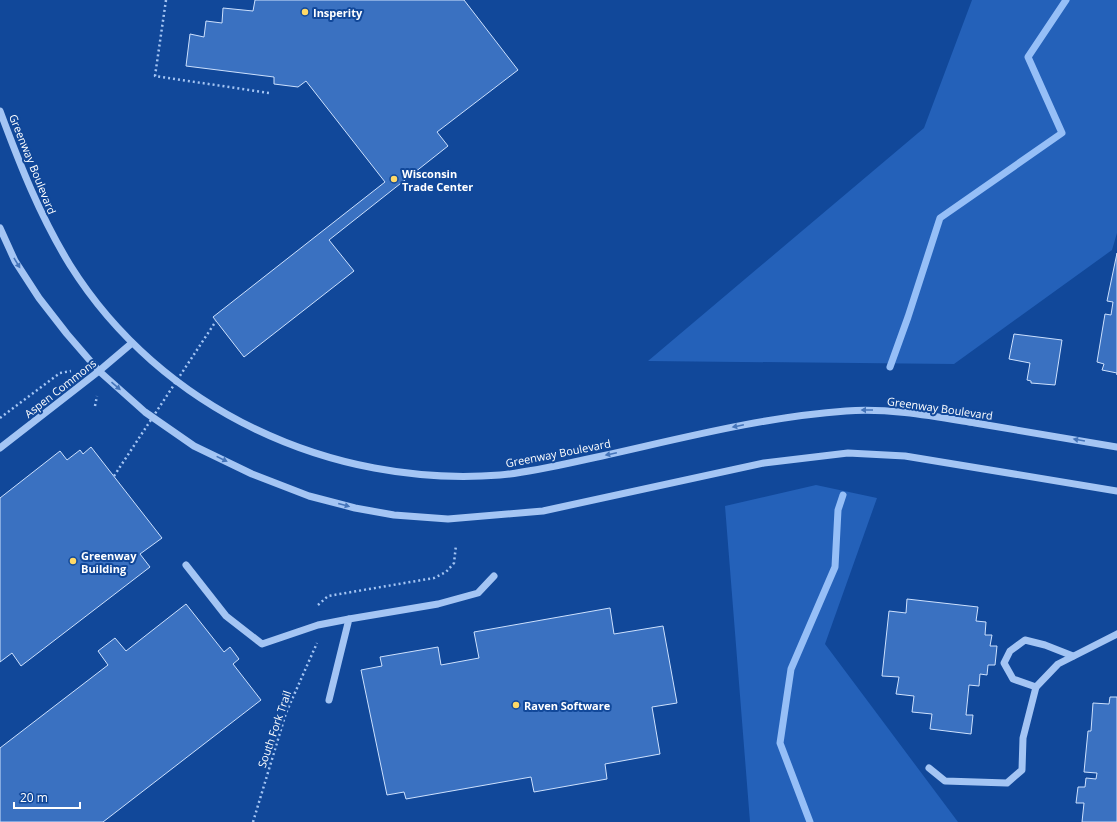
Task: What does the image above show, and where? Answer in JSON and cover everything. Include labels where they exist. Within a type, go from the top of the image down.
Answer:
[{"type":"street","name":"Greenway Boulevard","points":[[0,111],[24,175],[44,220],[72,268],[100,306],[132,343],[181,384],[206,401],[256,430],[308,452],[364,466],[433,476],[500,475],[540,469],[765,420],[851,410],[892,410],[1117,447]]},
{"type":"street","points":[[0,228],[15,261],[39,298],[67,334],[99,371],[145,412],[194,446],[252,474],[309,496],[355,508],[394,515],[448,519],[543,511],[764,463],[848,453],[905,456],[1117,491]]},
{"type":"street","name":"Aspen Commons","points":[[0,448],[99,371],[132,343]]},
{"type":"street","points":[[186,565],[226,616],[262,644],[318,625],[438,604],[478,593],[494,576]]},
{"type":"street","points":[[329,700],[349,619]]},
{"type":"street","points":[[929,768],[945,781],[1007,783],[1022,770],[1023,738],[1036,687],[1058,664],[1117,634]]},
{"type":"street","points":[[1036,687],[1013,679],[1004,663],[1010,651],[1025,640],[1045,645],[1073,656]]},
{"type":"path","points":[[166,0],[155,76],[269,93]]},
{"type":"path","points":[[114,476],[216,321]]},
{"type":"path","points":[[0,418],[60,373],[71,371]]},
{"type":"path","points":[[95,406],[97,396]]},
{"type":"path","points":[[318,605],[328,596],[434,578],[446,572],[454,563],[456,545]]},
{"type":"path","name":"South Fork Trail","points":[[253,822],[286,713],[317,643]]},
{"type":"shaded area","points":[[972,0],[1117,0],[1117,233],[1112,250],[954,364],[648,361],[924,128]]},
{"type":"shaded area","points":[[816,485],[877,498],[825,644],[958,822],[750,822],[725,506]]},
{"type":"building","name":"Wisconsin Trade Center","points":[[255,0],[464,0],[518,70],[437,132],[448,146],[329,240],[354,271],[244,357],[213,317],[385,182],[306,81],[298,87],[274,84],[274,77],[186,66],[190,34],[204,37],[206,21],[222,23],[223,8],[253,11]]},
{"type":"building","points":[[1117,253],[1117,373],[1102,370],[1104,364],[1097,362],[1105,314],[1111,315],[1113,302],[1107,301]]},
{"type":"building","points":[[1014,334],[1062,340],[1055,385],[1031,383],[1031,381],[1027,380],[1030,363],[1009,359]]},
{"type":"building","name":"Greenway Building","points":[[91,447],[162,538],[140,554],[150,567],[21,666],[12,653],[0,662],[0,498],[60,451],[67,460],[80,450],[83,454]]},
{"type":"building","points":[[907,599],[978,607],[976,621],[986,622],[985,635],[992,635],[990,646],[997,646],[995,665],[988,665],[987,675],[980,674],[979,686],[969,685],[966,715],[973,715],[971,734],[930,729],[932,714],[912,712],[914,696],[896,694],[899,677],[882,676],[889,611],[906,613]]},
{"type":"building","points":[[186,604],[224,652],[230,647],[239,659],[233,664],[261,700],[103,822],[0,822],[0,748],[108,665],[98,651],[115,638],[126,651]]},
{"type":"building","name":"Raven Software","points":[[610,608],[614,634],[663,626],[677,703],[652,707],[660,754],[605,764],[607,779],[534,792],[531,777],[406,799],[404,792],[387,795],[361,670],[382,666],[380,657],[438,647],[441,665],[479,658],[474,632]]},
{"type":"building","points":[[1110,697],[1117,697],[1117,822],[1082,822],[1084,803],[1076,803],[1078,787],[1085,787],[1086,778],[1096,779],[1097,773],[1084,772],[1088,731],[1091,731],[1093,703],[1109,704]]},
{"type":"waterway","points":[[890,367],[940,218],[1062,133],[1028,57],[1066,0]]},
{"type":"waterway","points":[[810,822],[780,743],[791,669],[835,567],[838,510],[843,495]]},
{"type":"place","name":"Insperity","points":[[305,12]]},
{"type":"place","name":"Wisconsin Trade Center","points":[[394,179]]},
{"type":"place","name":"Greenway Building","points":[[73,561]]},
{"type":"place","name":"Raven Software","points":[[516,705]]}]
